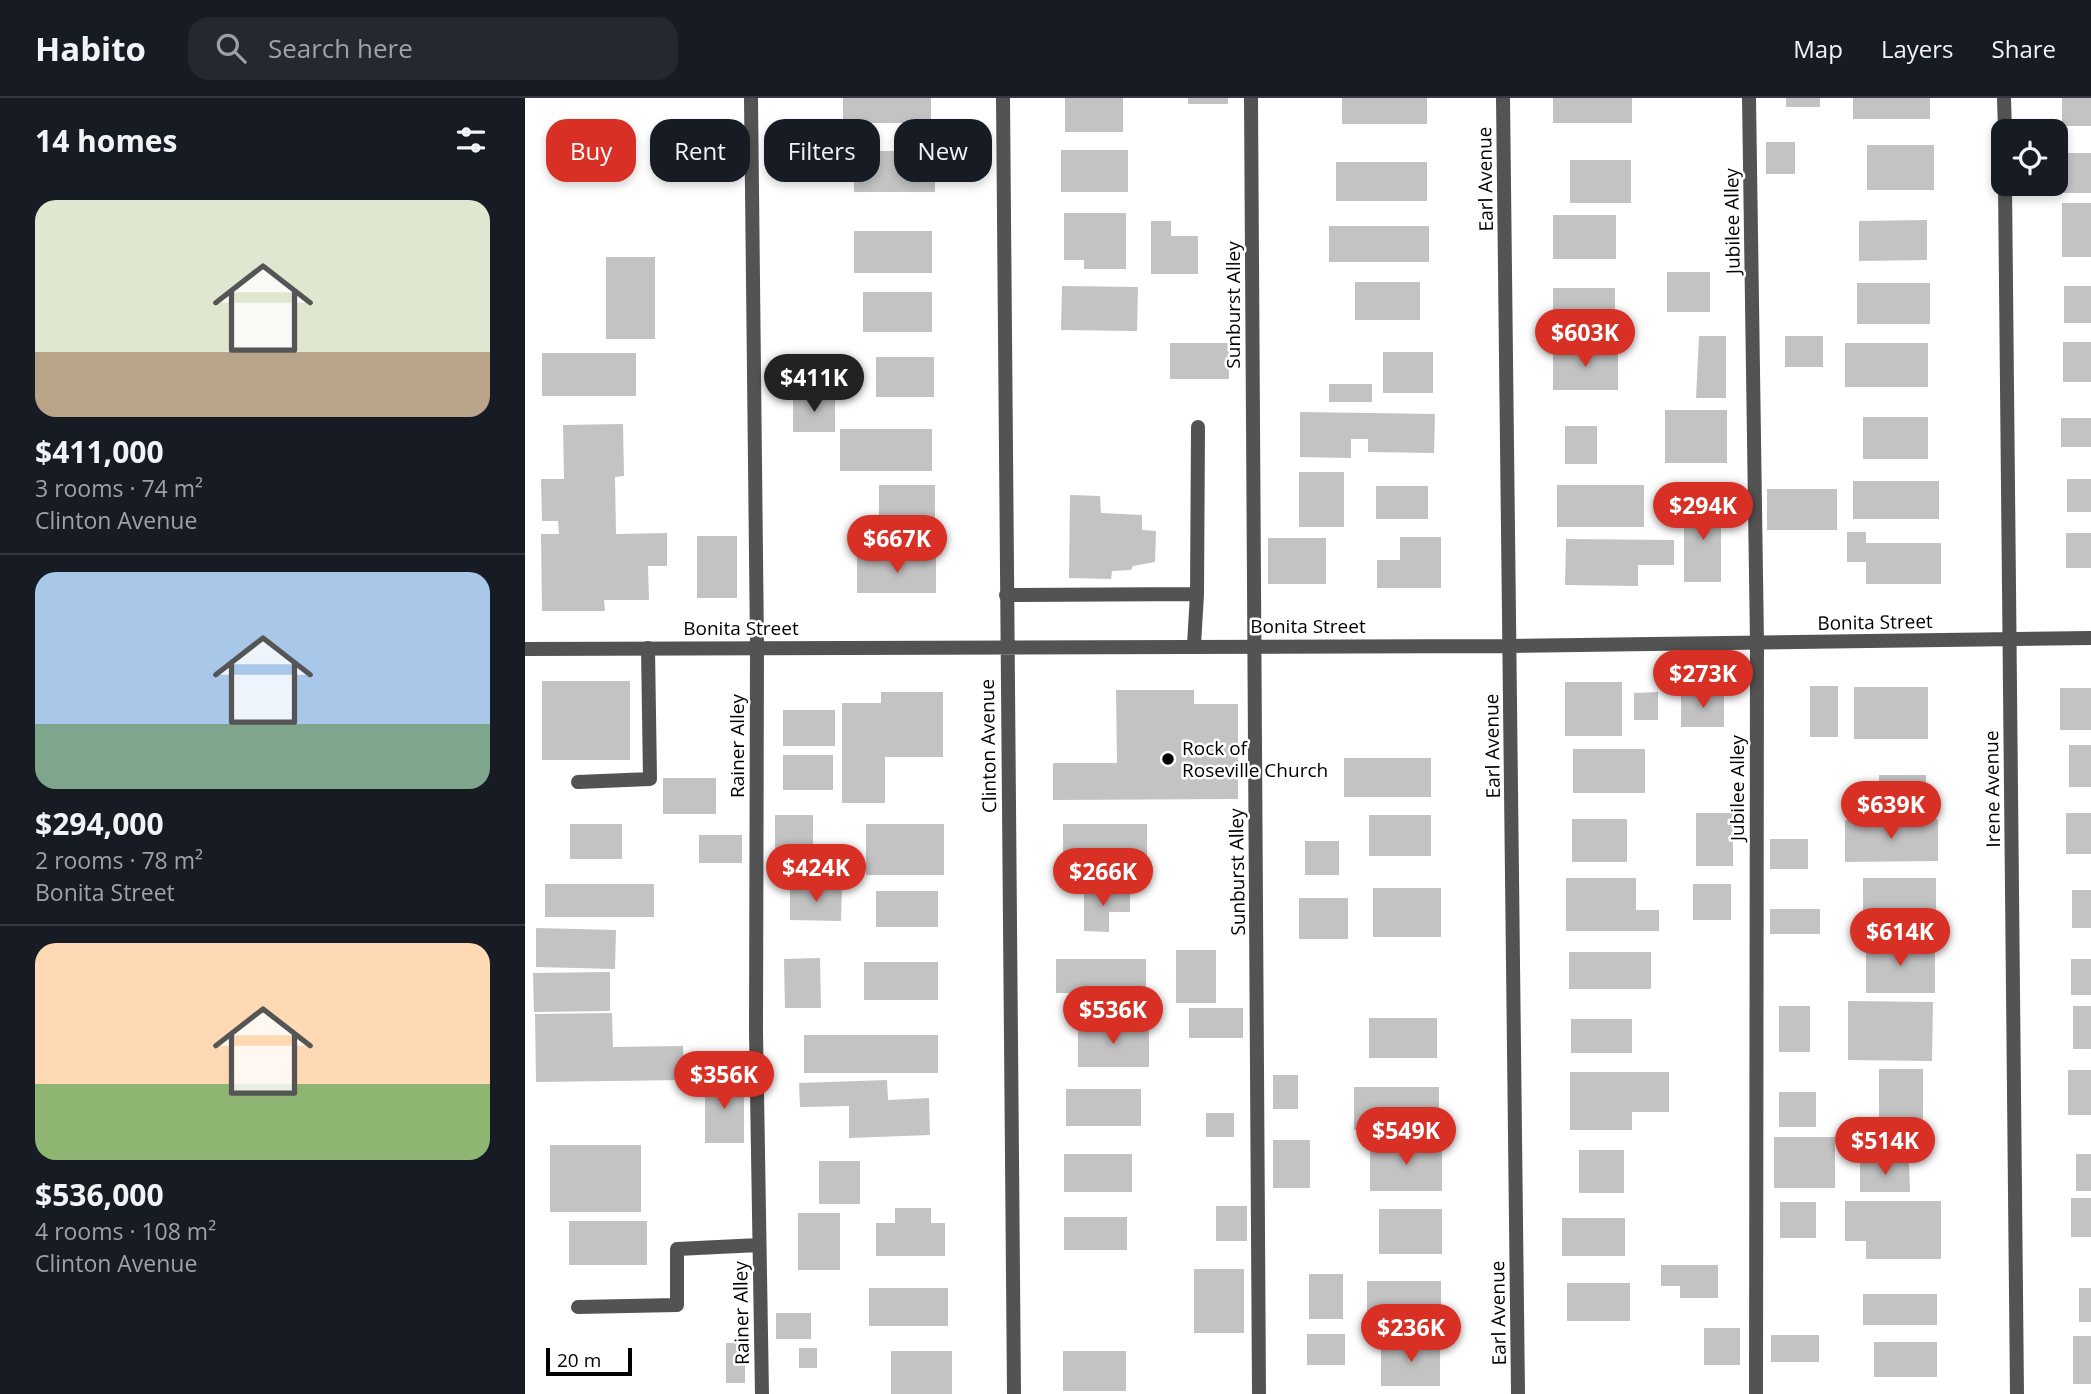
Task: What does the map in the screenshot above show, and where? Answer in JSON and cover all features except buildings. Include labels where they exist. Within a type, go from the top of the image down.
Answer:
[{"type":"street","name":"Rainer Alley","points":[[751,98],[757,647],[756,1032],[762,1394]]},
{"type":"street","name":"Clinton Avenue","points":[[1003,98],[1014,1394]]},
{"type":"street","name":"Sunburst Alley","points":[[1251,98],[1259,1394]]},
{"type":"street","name":"Earl Avenue","points":[[1503,98],[1518,1394]]},
{"type":"street","name":"Jubilee Alley","points":[[1749,98],[1757,643],[1756,1394]]},
{"type":"street","points":[[2004,98],[2004,119]]},
{"type":"street","name":"Irene Avenue","points":[[2005,196],[2017,1394]]},
{"type":"street","points":[[1194,645],[1198,427]]},
{"type":"street","points":[[1006,595],[1197,594]]},
{"type":"street","name":"Bonita Street","points":[[525,649],[1510,646],[2091,638]]},
{"type":"street","points":[[577,782],[650,779],[648,648]]},
{"type":"street","points":[[577,1307],[677,1305],[677,1249],[759,1245]]},
{"type":"place","name":"Rock of Roseville Church","points":[[1168,759]]}]
